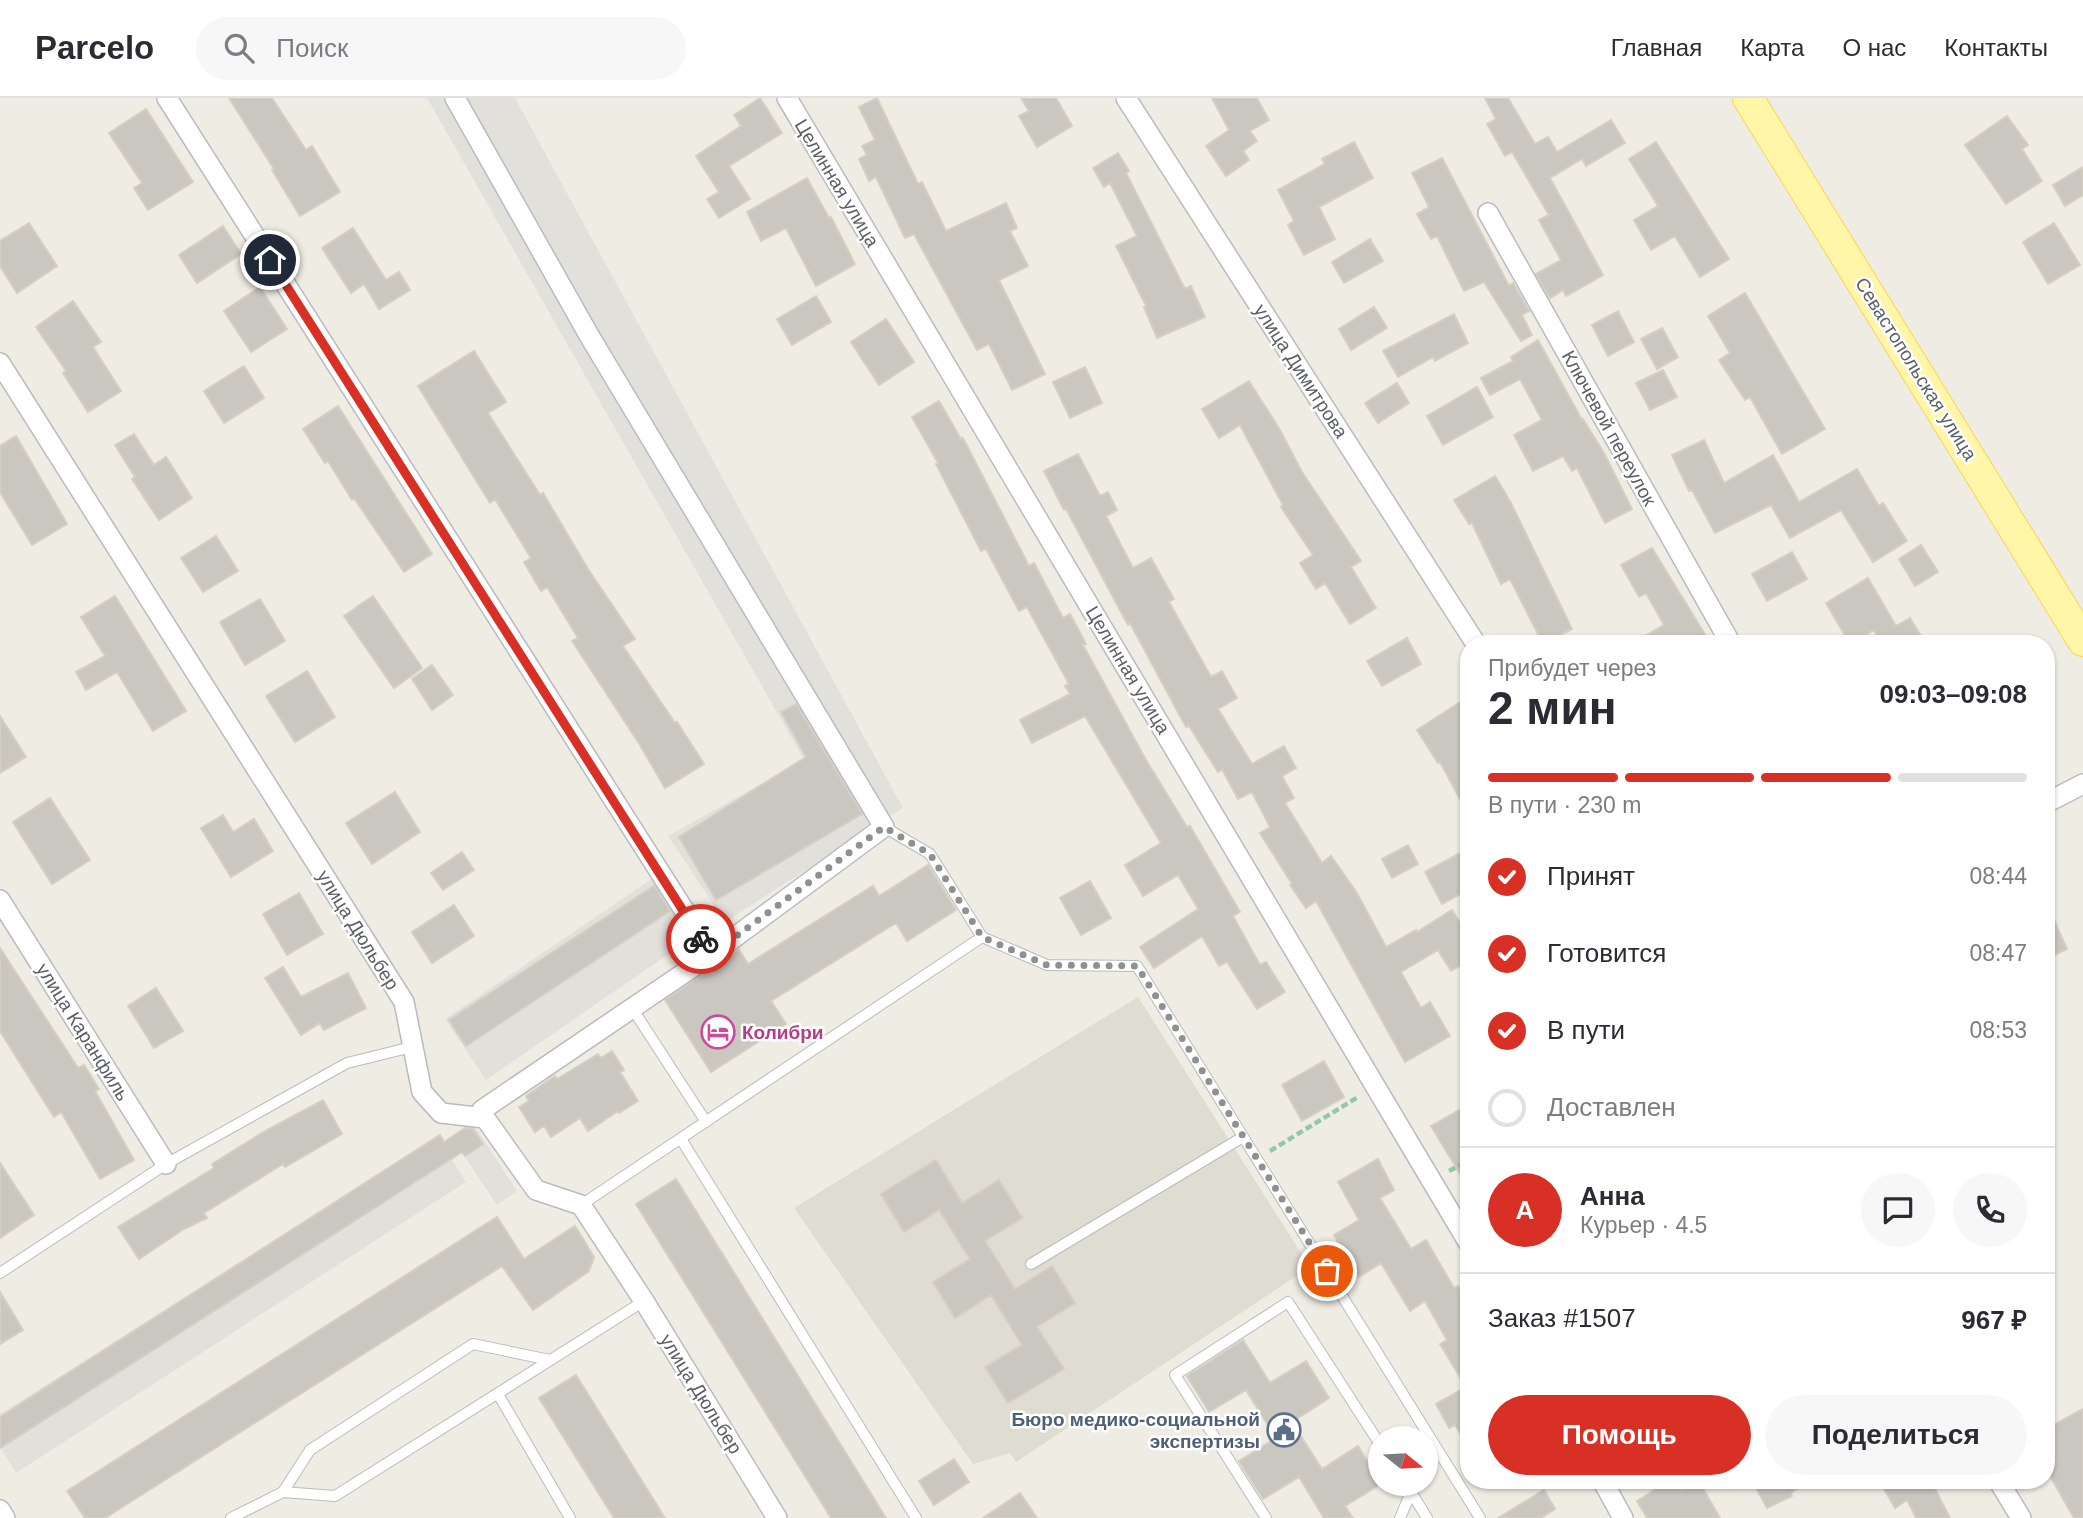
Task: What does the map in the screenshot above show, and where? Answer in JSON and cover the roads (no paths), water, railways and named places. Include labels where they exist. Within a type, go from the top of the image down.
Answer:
[{"type":"main road","name":"Севастопольская улица","points":[[1748,98],[2083,641]]},
{"type":"street","points":[[167,98],[712,954]]},
{"type":"street","points":[[455,98],[590,337],[884,827],[712,954],[482,1110],[536,1190],[582,1205]]},
{"type":"street","name":"Целинная улица","points":[[787,98],[1460,1228]]},
{"type":"street","name":"улица Димитрова","points":[[1126,98],[1470,635]]},
{"type":"street","name":"Ключевой переулок","points":[[1488,213],[1726,635]]},
{"type":"street","name":"улица Дюльбер","points":[[0,363],[404,1002],[422,1092],[441,1113],[485,1118]]},
{"type":"street","points":[[2055,798],[2083,784]]},
{"type":"street","name":"улица Каранфиль","points":[[0,900],[166,1164]]},
{"type":"street","name":"улица Дюльбер","points":[[582,1205],[777,1518]]},
{"type":"street","points":[[1607,1489],[1623,1518]]},
{"type":"street","points":[[2003,1489],[2021,1518]]},
{"type":"street","points":[[0,1510],[5,1518]]},
{"type":"lane","points":[[884,827],[930,854],[982,937],[1047,965],[1137,966],[1460,1486]]},
{"type":"lane","points":[[582,1205],[982,937]]},
{"type":"lane","points":[[632,1008],[706,1122]]},
{"type":"lane","points":[[0,1273],[166,1164],[347,1063],[412,1047]]},
{"type":"lane","points":[[1031,1264],[1244,1137]]},
{"type":"lane","points":[[681,1139],[916,1518]]},
{"type":"lane","points":[[283,1492],[335,1496],[644,1301]]},
{"type":"lane","points":[[1266,1518],[1175,1375],[1288,1302],[1368,1426]]},
{"type":"lane","points":[[231,1518],[283,1492],[310,1450],[473,1344],[550,1360]]},
{"type":"lane","points":[[498,1394],[570,1518]]},
{"type":"lane","points":[[1462,1489],[1480,1518]]},
{"type":"lane","points":[[1400,1518],[1406,1496]]},
{"type":"lane","points":[[1413,1496],[1427,1518]]},
{"type":"place","name":"Колибри","points":[[718,1032]]},
{"type":"place","name":"Бюро медико-социальной экспертизы","points":[[1284,1430]]}]
